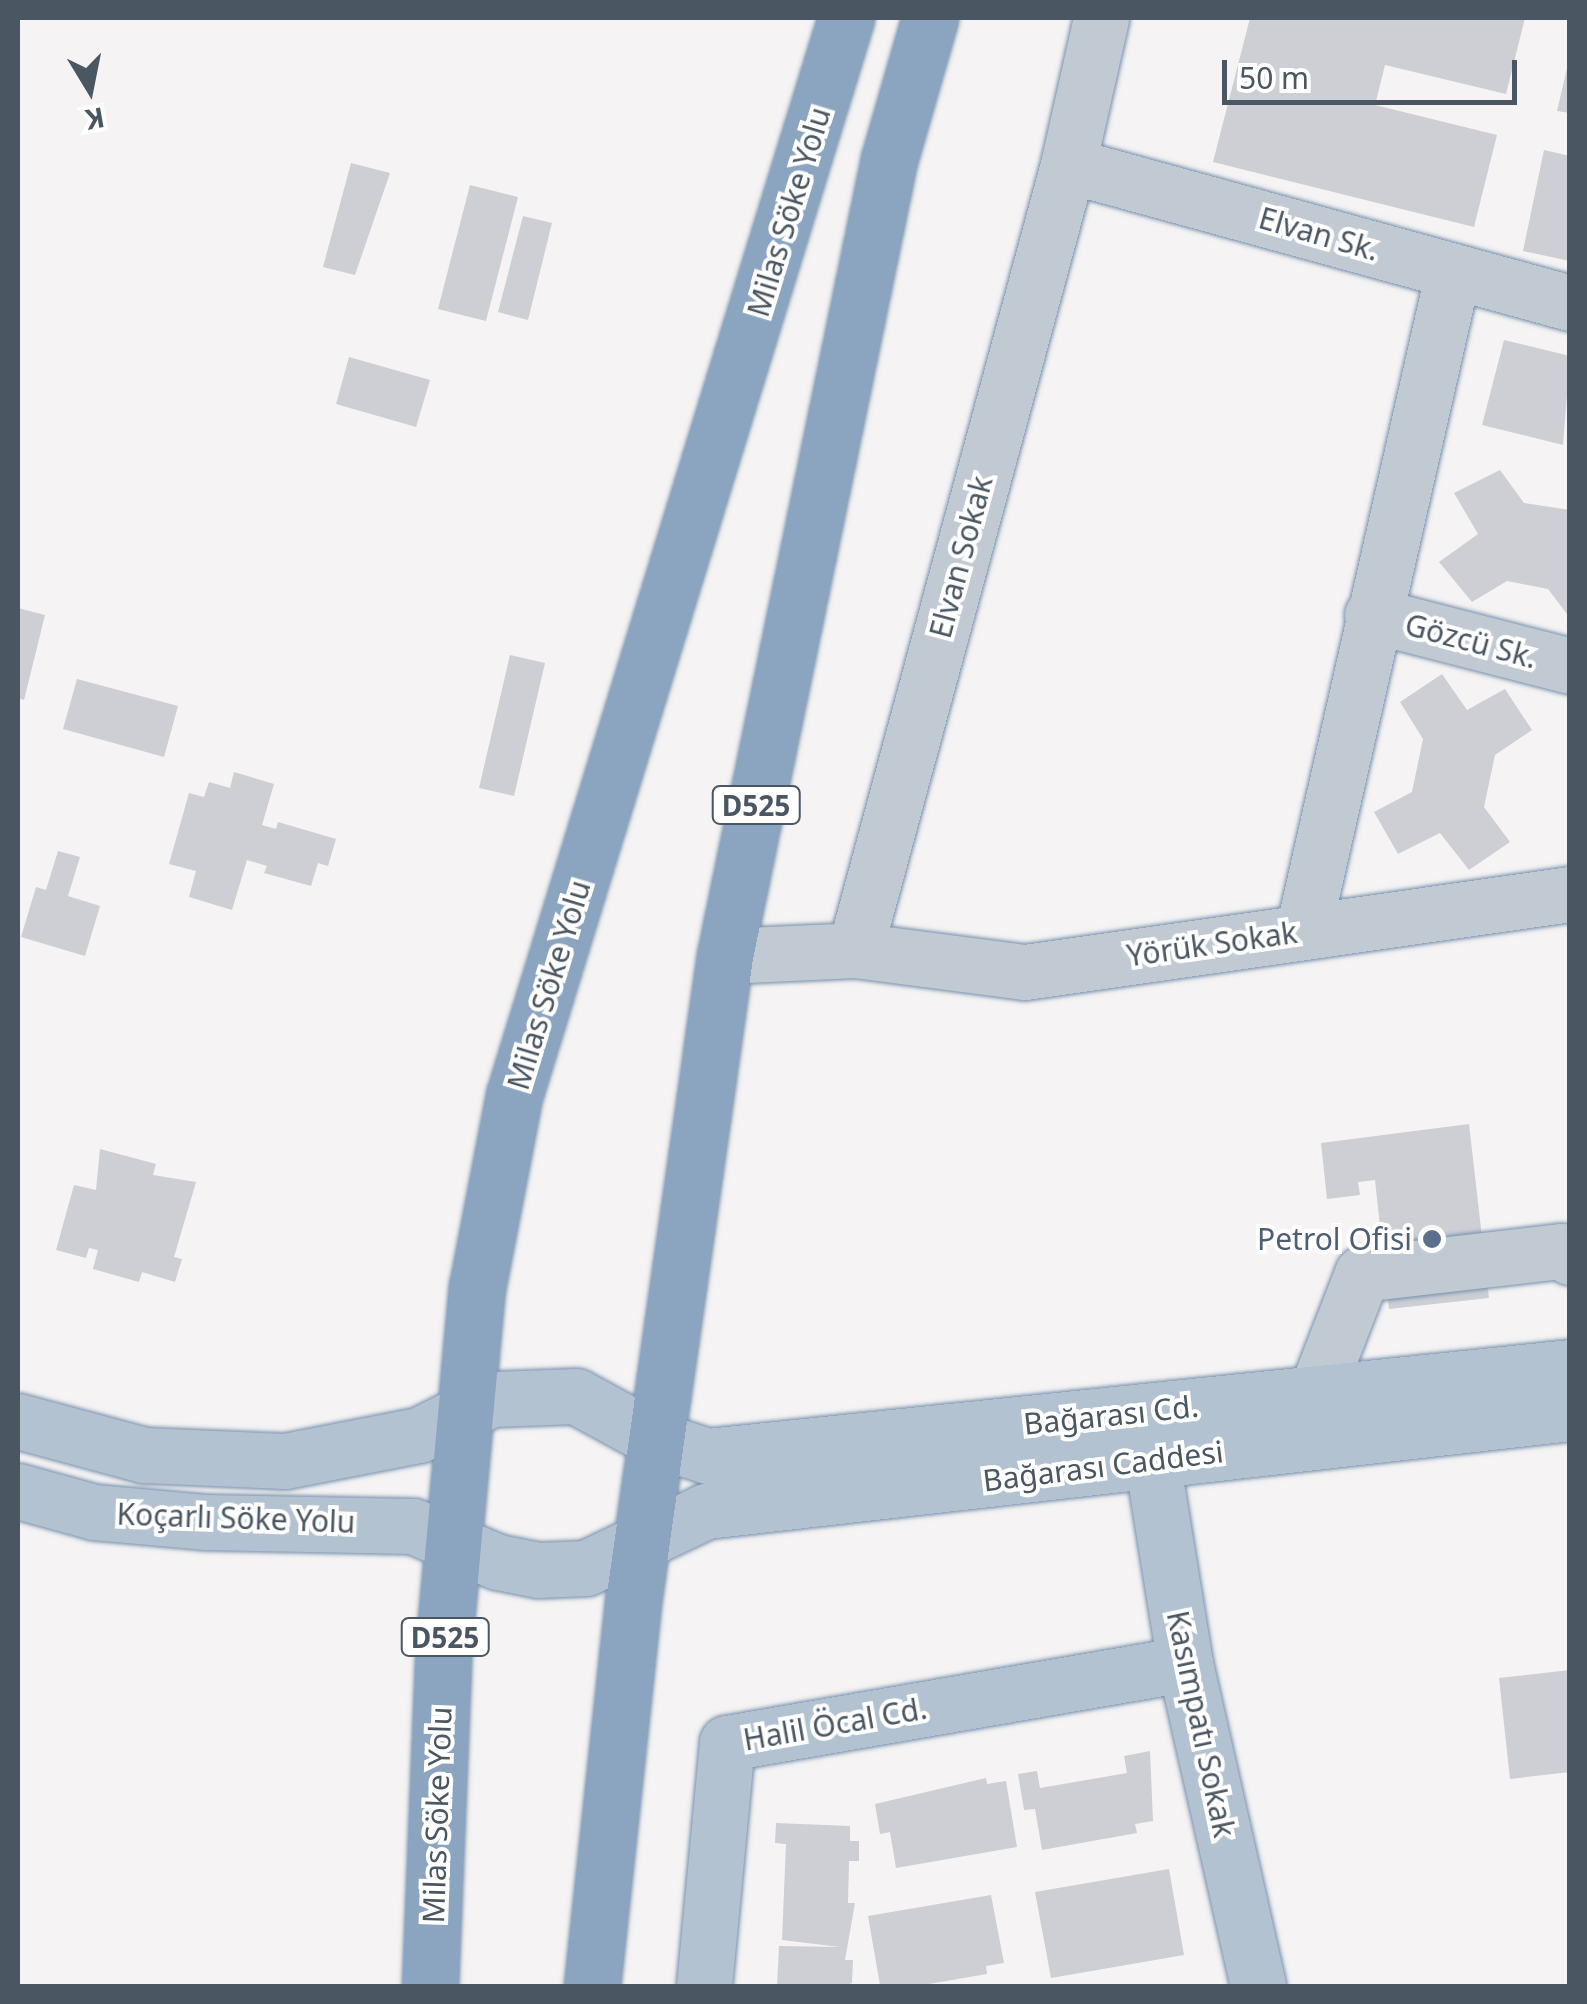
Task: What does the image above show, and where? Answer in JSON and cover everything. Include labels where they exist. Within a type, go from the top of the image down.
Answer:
[{"type":"highway","name":"Milas Söke Yolu","points":[[430,1986],[453,1545],[477,1288],[514,1096],[846,18]]},
{"type":"highway","name":"D525","points":[[592,1986],[642,1538],[725,956],[889,160],[930,18]]},
{"type":"main road","name":"Bağarası Cd.","points":[[655,1439],[708,1456],[1570,1367]]},
{"type":"main road","points":[[466,1406],[491,1398],[576,1396],[655,1439]]},
{"type":"main road","name":"Koçarlı Söke Yolu","points":[[18,1421],[144,1455],[285,1461],[419,1435],[466,1406]]},
{"type":"main road","name":"Bağarası Caddesi","points":[[642,1538],[706,1511],[1570,1413]]},
{"type":"main road","name":"Kasımpatı Sokak","points":[[1152,1460],[1185,1664],[1258,1986]]},
{"type":"main road","name":"Koçarlı Söke Yolu","points":[[18,1491],[94,1512],[186,1520],[413,1526],[453,1545]]},
{"type":"main road","points":[[453,1545],[538,1570],[586,1568],[642,1538]]},
{"type":"main road","name":"Halil Öcal Cd.","points":[[704,1986],[727,1743],[1185,1664]]},
{"type":"street","name":"Elvan Sokak","points":[[855,950],[1068,164],[1101,18]]},
{"type":"street","name":"Elvan Sk.","points":[[1068,164],[1570,303]]},
{"type":"street","points":[[1303,930],[1453,272]]},
{"type":"street","name":"Gözcü Sk.","points":[[1372,615],[1570,666]]},
{"type":"street","name":"Yörük Sokak","points":[[725,956],[855,950],[1025,972],[1570,894]]},
{"type":"street","points":[[1314,1395],[1362,1274],[1561,1250],[1570,1257]]},
{"type":"building","points":[[1250,18],[1525,18],[1506,94],[1385,65],[1375,105],[1497,135],[1474,227],[1213,162]]},
{"type":"building","points":[[1570,64],[1570,113],[1557,111]]},
{"type":"building","points":[[1544,150],[1570,156],[1570,261],[1523,251]]},
{"type":"building","points":[[351,163],[390,173],[355,275],[323,267]]},
{"type":"building","points":[[470,185],[518,197],[486,321],[438,309]]},
{"type":"building","points":[[523,216],[552,223],[528,320],[498,312]]},
{"type":"building","points":[[1504,340],[1570,356],[1563,445],[1482,425]]},
{"type":"building","points":[[349,357],[430,380],[416,427],[336,404]]},
{"type":"building","points":[[1500,470],[1524,503],[1570,510],[1570,618],[1548,589],[1507,581],[1472,602],[1439,562],[1478,534],[1454,493]]},
{"type":"building","points":[[18,608],[45,615],[24,700],[18,698]]},
{"type":"building","points":[[510,655],[545,663],[514,796],[479,788]]},
{"type":"building","points":[[1442,674],[1467,710],[1505,689],[1532,730],[1495,755],[1484,807],[1510,842],[1469,870],[1440,833],[1398,854],[1374,812],[1412,792],[1423,739],[1400,702]]},
{"type":"building","points":[[77,679],[178,706],[164,757],[63,729]]},
{"type":"building","points":[[234,772],[274,784],[262,825],[276,829],[278,822],[336,839],[328,866],[318,863],[311,886],[264,873],[267,866],[247,860],[232,910],[189,897],[196,871],[169,864],[189,793],[204,797],[209,782],[230,788]]},
{"type":"building","points":[[58,851],[80,857],[68,896],[100,906],[85,956],[21,937],[36,887],[46,890]]},
{"type":"building","points":[[1469,1124],[1489,1298],[1389,1309],[1375,1180],[1358,1182],[1360,1195],[1327,1199],[1321,1143]]},
{"type":"building","points":[[100,1149],[156,1164],[153,1175],[196,1182],[174,1257],[182,1259],[175,1282],[142,1272],[139,1282],[93,1269],[98,1250],[89,1248],[86,1258],[56,1250],[74,1185],[96,1190]]},
{"type":"building","points":[[1570,1670],[1570,1772],[1510,1779],[1499,1678]]},
{"type":"building","points":[[1150,1751],[1153,1821],[1135,1824],[1137,1833],[1042,1850],[1035,1809],[1024,1810],[1018,1774],[1037,1771],[1040,1788],[1127,1773],[1124,1756]]},
{"type":"building","points":[[986,1778],[987,1784],[1006,1781],[1017,1847],[896,1868],[890,1832],[880,1834],[875,1804]]},
{"type":"building","points":[[776,1823],[850,1826],[850,1841],[859,1841],[859,1861],[849,1861],[848,1903],[855,1903],[845,1960],[853,1960],[852,1983],[777,1986],[779,1946],[840,1947],[782,1940],[786,1844],[775,1843]]},
{"type":"building","points":[[1169,1869],[1184,1955],[1051,1978],[1035,1892]]},
{"type":"building","points":[[991,1895],[1004,1963],[986,1966],[987,1974],[917,1986],[880,1985],[868,1916]]},
{"type":"place","name":"Petrol Ofisi","points":[[1432,1239]]}]
